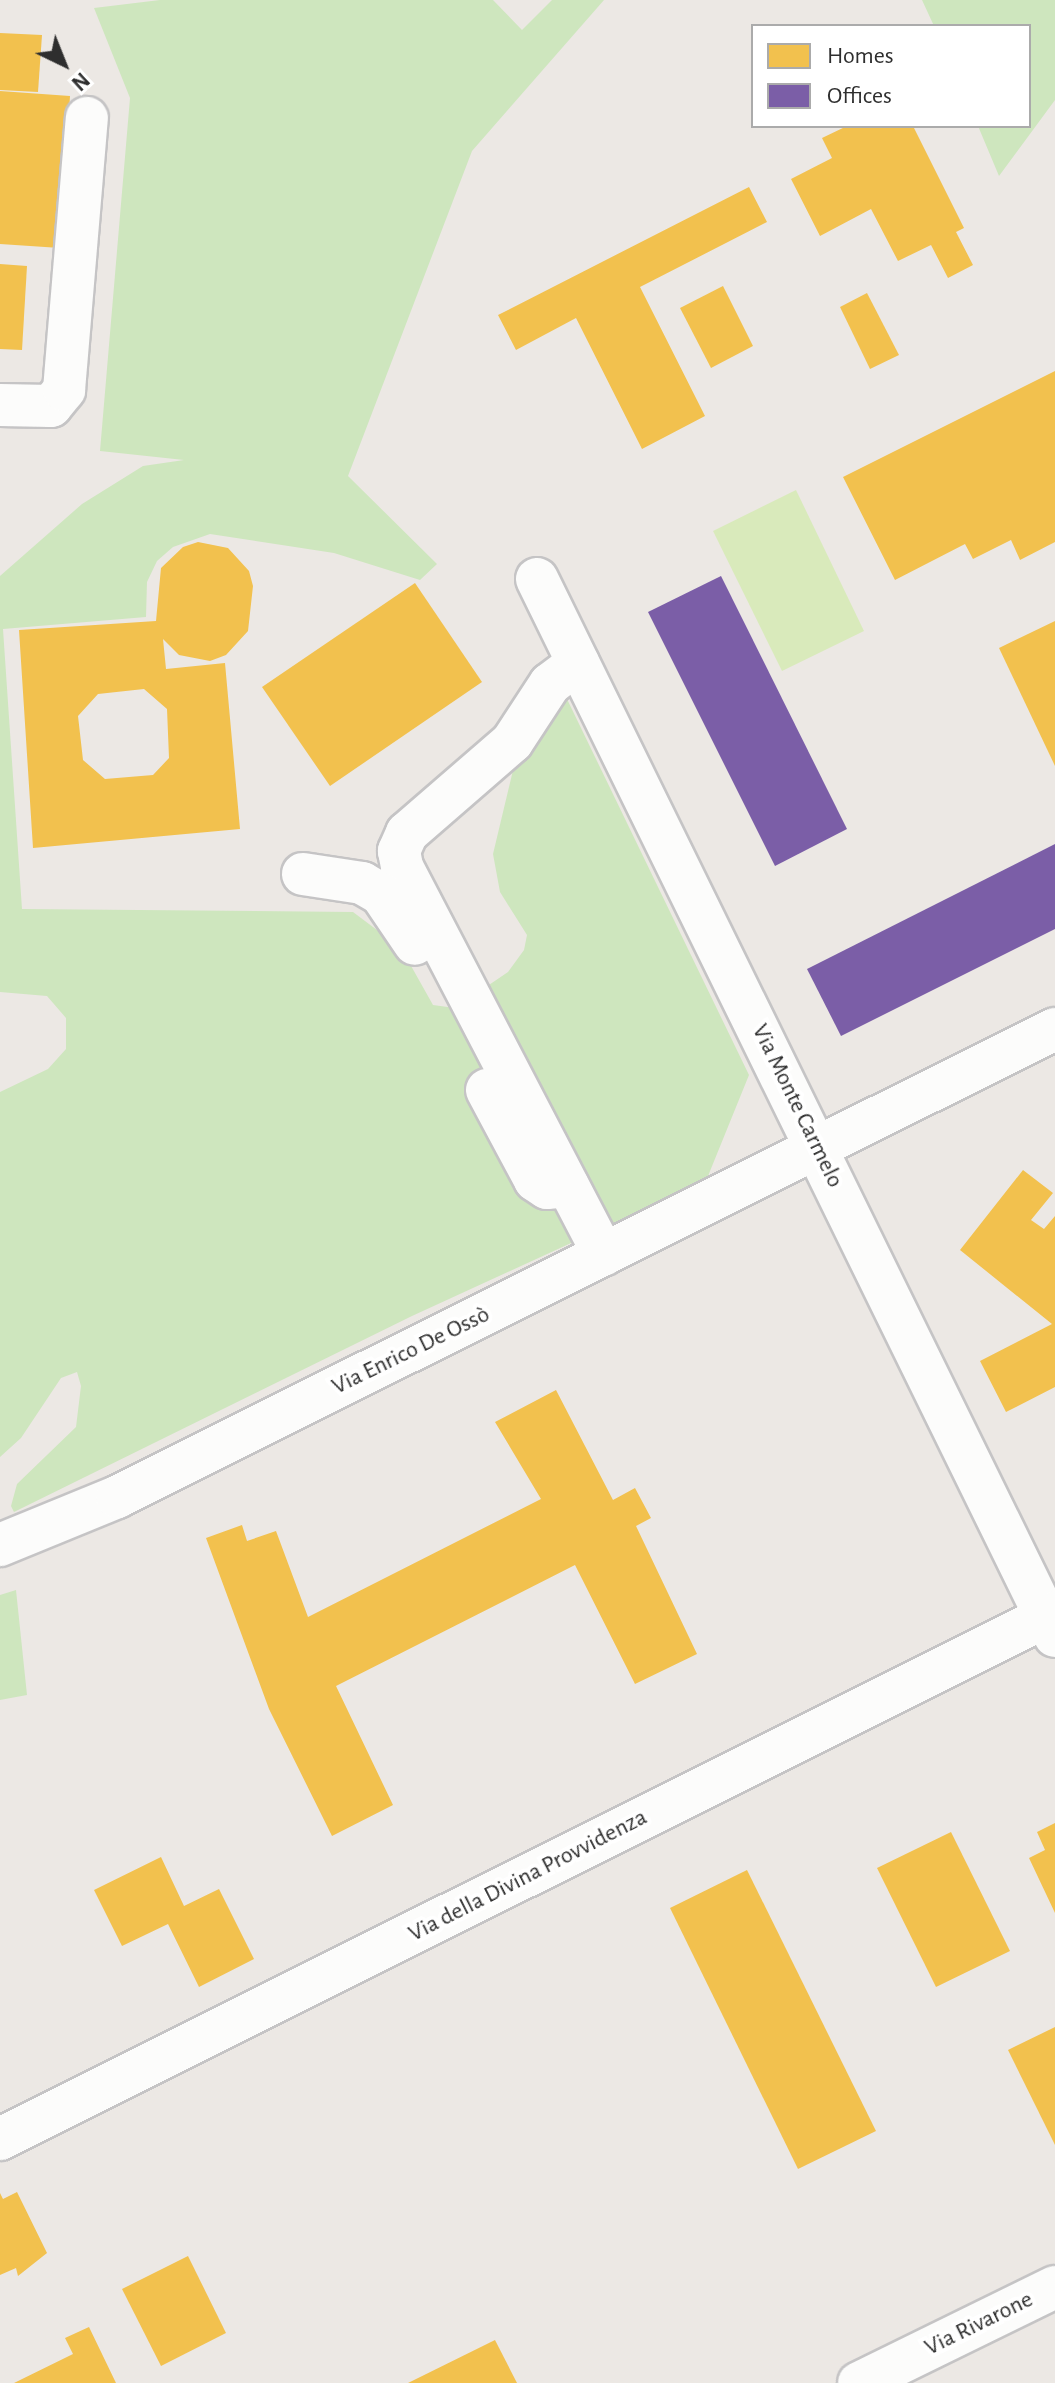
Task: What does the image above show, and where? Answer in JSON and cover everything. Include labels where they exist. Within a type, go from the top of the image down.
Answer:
[{"type":"street","points":[[0,405],[51,406],[64,390],[87,118]]},
{"type":"street","name":"Via Monte Carmelo","points":[[537,579],[1052,1621]]},
{"type":"street","points":[[578,663],[550,684],[512,742],[407,833],[399,851],[402,867],[604,1255]]},
{"type":"street","points":[[303,874],[362,883],[392,905],[525,1167],[547,1188],[568,1186]]},
{"type":"street","name":"Via Enrico De Ossò","points":[[0,1545],[117,1497],[1055,1029]]},
{"type":"street","name":"Via della Divina Provvidenza","points":[[0,2139],[1052,1621]]},
{"type":"street","name":"Via Rivarone","points":[[859,2383],[1055,2287]]},
{"type":"green space","points":[[160,0],[493,0],[522,30],[552,0],[604,0],[472,151],[348,476],[437,564],[420,580],[334,553],[210,534],[173,547],[157,561],[147,582],[146,617],[3,629],[22,909],[353,912],[401,948],[433,1005],[455,1008],[508,972],[524,950],[527,935],[500,892],[493,854],[514,766],[566,697],[749,1075],[706,1181],[412,1316],[14,1512],[11,1506],[17,1484],[76,1427],[81,1386],[77,1372],[61,1378],[21,1438],[0,1457],[0,1092],[48,1069],[66,1049],[66,1018],[47,996],[0,992],[0,576],[82,504],[143,466],[184,460],[100,451],[130,98],[94,8]]},
{"type":"green space","points":[[922,0],[1055,0],[1055,100],[999,176],[979,128],[1031,128],[1031,24],[933,24]]},
{"type":"green space","points":[[796,490],[864,631],[782,671],[713,531]]},
{"type":"green space","points":[[16,1590],[27,1695],[0,1700],[0,1595]]},
{"type":"building: Homes","points":[[0,33],[42,35],[38,92],[0,90]]},
{"type":"building: Homes","points":[[0,91],[70,96],[60,248],[0,244]]},
{"type":"building: Homes","points":[[843,128],[914,128],[964,228],[956,232],[973,265],[948,278],[931,245],[898,261],[871,209],[820,236],[791,179],[832,158],[822,138]]},
{"type":"building: Homes","points":[[749,187],[767,222],[640,287],[705,416],[642,449],[576,318],[516,350],[498,315]]},
{"type":"building: Homes","points":[[0,264],[27,266],[22,350],[0,349]]},
{"type":"building: Homes","points":[[723,286],[753,346],[711,368],[680,308]]},
{"type":"building: Homes","points":[[867,293],[899,355],[870,369],[840,307]]},
{"type":"building: Homes","points":[[1055,371],[1055,542],[1020,560],[1011,540],[973,559],[965,544],[895,580],[843,477]]},
{"type":"building: Homes","points":[[198,542],[228,548],[249,571],[253,586],[248,631],[226,655],[210,661],[179,655],[163,639],[166,669],[225,663],[240,829],[33,848],[19,630],[156,621],[161,568],[183,547]],"holes":[[[144,689],[167,709],[169,758],[153,775],[105,779],[83,760],[78,716],[98,694]]]},
{"type":"building: Homes","points":[[415,583],[482,682],[330,786],[262,687]]},
{"type":"building: Homes","points":[[1055,621],[1055,766],[999,648]]},
{"type":"building: Homes","points":[[1023,1170],[1053,1193],[1031,1220],[1044,1229],[1055,1216],[1055,1387],[1006,1412],[980,1361],[1052,1324],[960,1250]]},
{"type":"building: Homes","points":[[556,1390],[613,1500],[635,1488],[651,1518],[636,1526],[697,1654],[635,1684],[575,1565],[336,1686],[393,1805],[332,1836],[269,1709],[206,1538],[242,1525],[247,1541],[276,1531],[308,1617],[541,1499],[495,1422]]},
{"type":"building: Homes","points":[[1055,1823],[1055,1913],[1029,1858],[1045,1850],[1037,1832]]},
{"type":"building: Homes","points":[[951,1832],[1010,1951],[936,1987],[877,1868]]},
{"type":"building: Homes","points":[[161,1857],[184,1906],[219,1889],[254,1959],[199,1987],[168,1924],[122,1946],[94,1890]]},
{"type":"building: Homes","points":[[747,1870],[876,2131],[798,2169],[670,1908]]},
{"type":"building: Homes","points":[[1055,2027],[1055,2145],[1008,2050]]},
{"type":"building: Homes","points":[[17,2192],[47,2253],[18,2276],[16,2268],[0,2275],[0,2193],[3,2199]]},
{"type":"building: Homes","points":[[188,2256],[226,2333],[161,2366],[122,2289]]},
{"type":"building: Homes","points":[[89,2327],[116,2383],[14,2383],[73,2354],[65,2338]]},
{"type":"building: Homes","points":[[495,2340],[517,2383],[408,2383]]},
{"type":"building: Offices","points":[[721,576],[847,829],[775,866],[648,612]]},
{"type":"building: Offices","points":[[1055,844],[1055,929],[841,1036],[807,969]]}]
